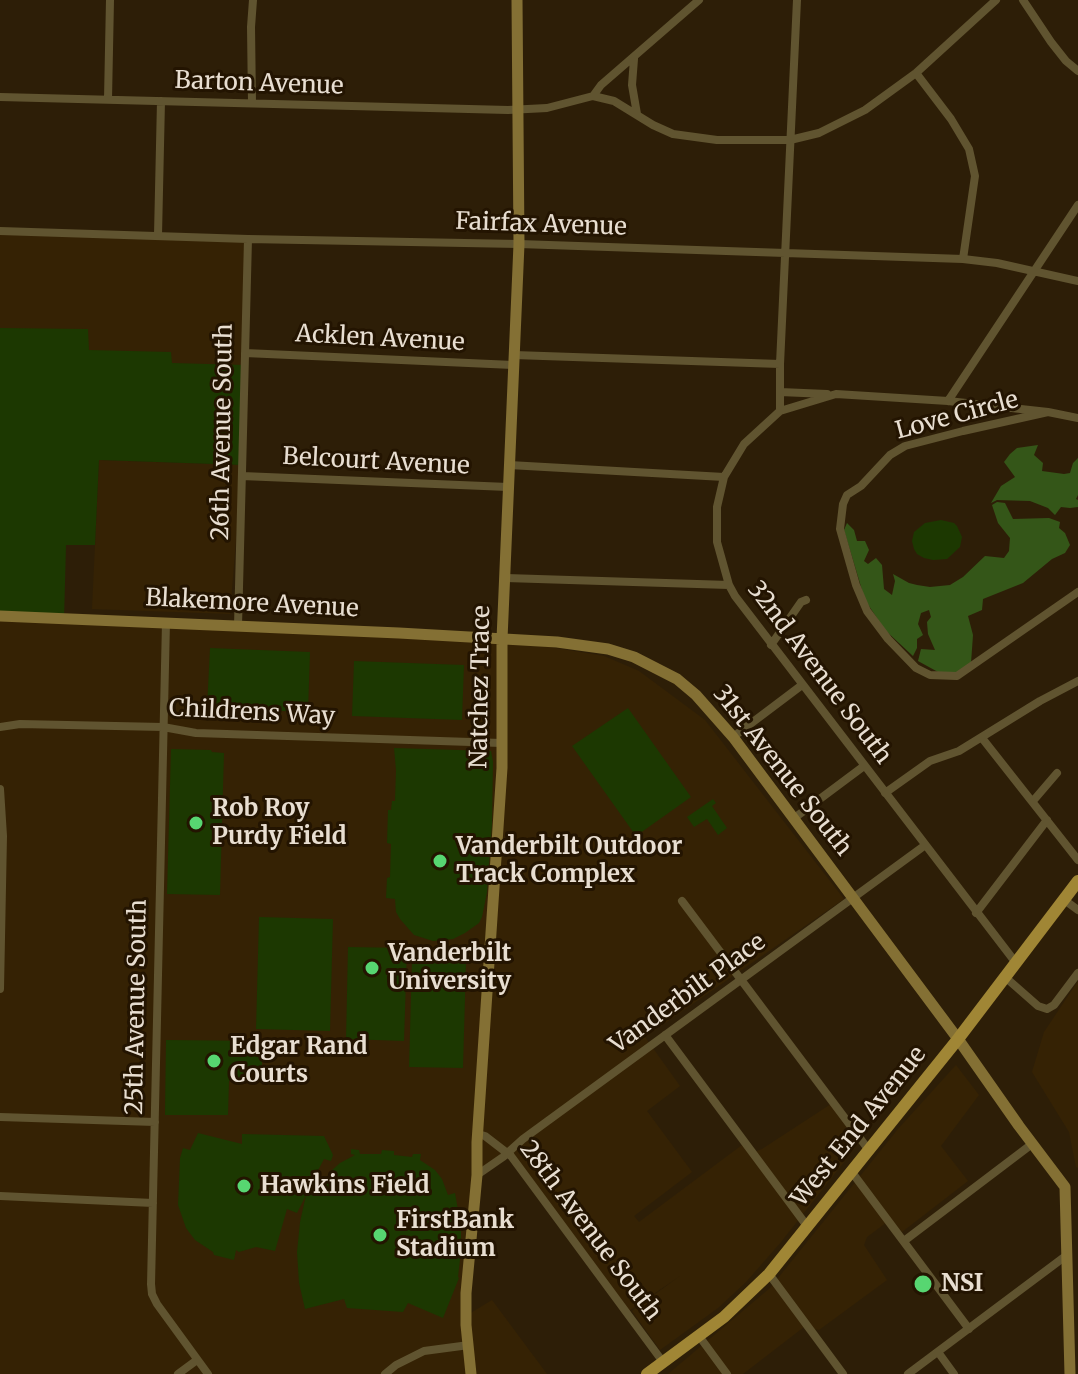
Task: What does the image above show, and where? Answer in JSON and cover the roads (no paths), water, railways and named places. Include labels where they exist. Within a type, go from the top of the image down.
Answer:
[{"type":"main road","name":"Natchez Trace","points":[[471,1374],[465,1312],[477,1175],[502,768],[502,639],[519,244],[517,0]]},
{"type":"main road","name":"Blakemore Avenue","points":[[0,616],[502,639]]},
{"type":"main road","name":"31st Avenue South","points":[[502,639],[574,644],[634,657],[677,679],[696,695],[733,737],[1065,1187],[1067,1255],[1074,1321],[1070,1374]]},
{"type":"main road","name":"West End Avenue","points":[[647,1374],[735,1307],[769,1274],[958,1039],[1078,881]]},
{"type":"street","points":[[108,99],[110,0]]},
{"type":"street","points":[[252,103],[253,0]]},
{"type":"street","points":[[699,0],[601,85],[593,96],[614,101],[673,134],[717,140],[790,140],[819,133],[865,110],[916,73],[996,0]]},
{"type":"street","points":[[797,0],[780,411],[836,394]]},
{"type":"street","points":[[1023,0],[1051,42],[1078,71]]},
{"type":"street","points":[[634,58],[632,85],[637,114]]},
{"type":"street","points":[[916,73],[969,149],[975,176],[963,259]]},
{"type":"street","name":"Barton Avenue","points":[[0,97],[517,111],[547,108],[593,96]]},
{"type":"street","points":[[158,235],[161,101]]},
{"type":"street","points":[[948,401],[1078,205]]},
{"type":"street","name":"Fairfax Avenue","points":[[0,231],[963,259],[997,263],[1078,281]]},
{"type":"street","name":"26th Avenue South","points":[[238,626],[248,239]]},
{"type":"street","name":"Acklen Avenue","points":[[245,353],[780,364]]},
{"type":"street","points":[[780,392],[948,401],[1078,418]]},
{"type":"street","name":"32nd Avenue South","points":[[780,411],[744,444],[724,477],[717,507],[717,542],[729,585],[771,645],[1016,963]]},
{"type":"street","name":"Love Circle","points":[[1048,412],[905,446],[890,455],[861,486],[847,495],[840,529],[867,611],[916,668],[930,675],[957,676],[1078,592]]},
{"type":"street","points":[[509,465],[724,477]]},
{"type":"street","name":"Belcourt Avenue","points":[[242,476],[508,487]]},
{"type":"street","points":[[506,578],[729,585]]},
{"type":"street","points":[[771,645],[801,602],[806,600]]},
{"type":"street","name":"25th Avenue South","points":[[166,622],[151,1279],[152,1294],[157,1304],[208,1374]]},
{"type":"street","points":[[885,793],[930,761],[959,751],[1078,681]]},
{"type":"street","points":[[733,737],[802,685]]},
{"type":"street","name":"Childrens Way","points":[[0,727],[20,724],[163,727],[196,733],[501,743]]},
{"type":"street","points":[[982,738],[1078,860]]},
{"type":"street","points":[[793,819],[864,766]]},
{"type":"street","points":[[1033,801],[1057,773]]},
{"type":"street","points":[[0,789],[0,989]]},
{"type":"street","points":[[976,913],[1047,820]]},
{"type":"street","name":"Vanderbilt Place","points":[[477,1175],[924,846]]},
{"type":"street","points":[[1063,899],[1078,910]]},
{"type":"street","points":[[682,901],[868,1149]]},
{"type":"street","points":[[1005,977],[1038,1006],[1049,1009],[1078,973]]},
{"type":"street","points":[[665,1035],[807,1226]]},
{"type":"street","points":[[0,1117],[155,1122]]},
{"type":"street","name":"28th Avenue South","points":[[478,1134],[507,1152],[663,1362]]},
{"type":"street","points":[[904,1241],[1032,1144]]},
{"type":"street","points":[[851,1171],[969,1329]]},
{"type":"street","points":[[0,1196],[153,1203]]},
{"type":"street","points":[[908,1374],[1067,1255]]},
{"type":"street","points":[[769,1274],[843,1374]]},
{"type":"street","points":[[699,1336],[727,1374]]},
{"type":"street","points":[[385,1374],[403,1360],[424,1351],[469,1345]]},
{"type":"street","points":[[938,1352],[954,1374]]},
{"type":"street","points":[[178,1374],[197,1360]]},
{"type":"place","name":"Rob Roy Purdy Field","points":[[196,823]]},
{"type":"place","name":"Vanderbilt Outdoor Track Complex","points":[[440,861]]},
{"type":"place","name":"Vanderbilt University","points":[[372,968]]},
{"type":"place","name":"Edgar Rand Courts","points":[[214,1061]]},
{"type":"place","name":"Hawkins Field","points":[[244,1186]]},
{"type":"place","name":"FirstBank Stadium","points":[[380,1235]]},
{"type":"place","name":"NSI","points":[[923,1284]]}]
